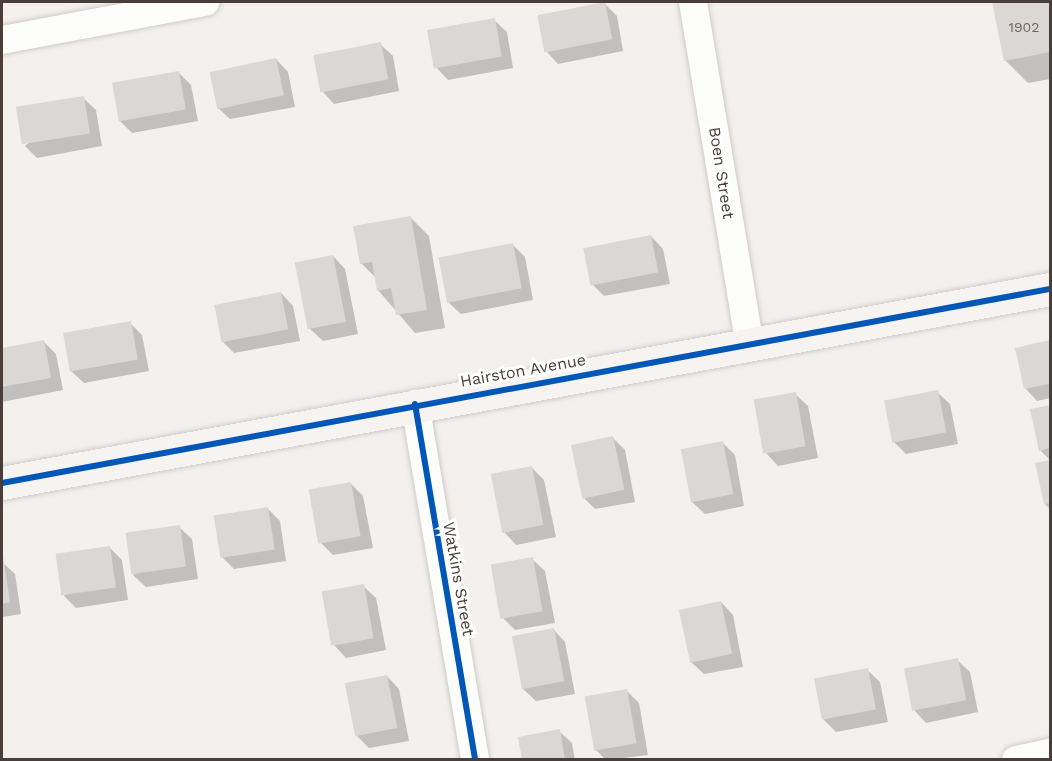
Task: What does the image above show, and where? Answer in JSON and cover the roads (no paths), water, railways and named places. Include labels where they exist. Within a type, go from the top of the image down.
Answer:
[{"type":"street","points":[[2,40],[206,2]]},
{"type":"street","name":"Boen Street","points":[[693,2],[750,345]]},
{"type":"street","name":"Hairston Avenue","points":[[2,483],[415,404],[1050,289]]},
{"type":"street","name":"Watkins Street","points":[[415,404],[475,759]]},
{"type":"street","points":[[1016,759],[1050,753]]}]
